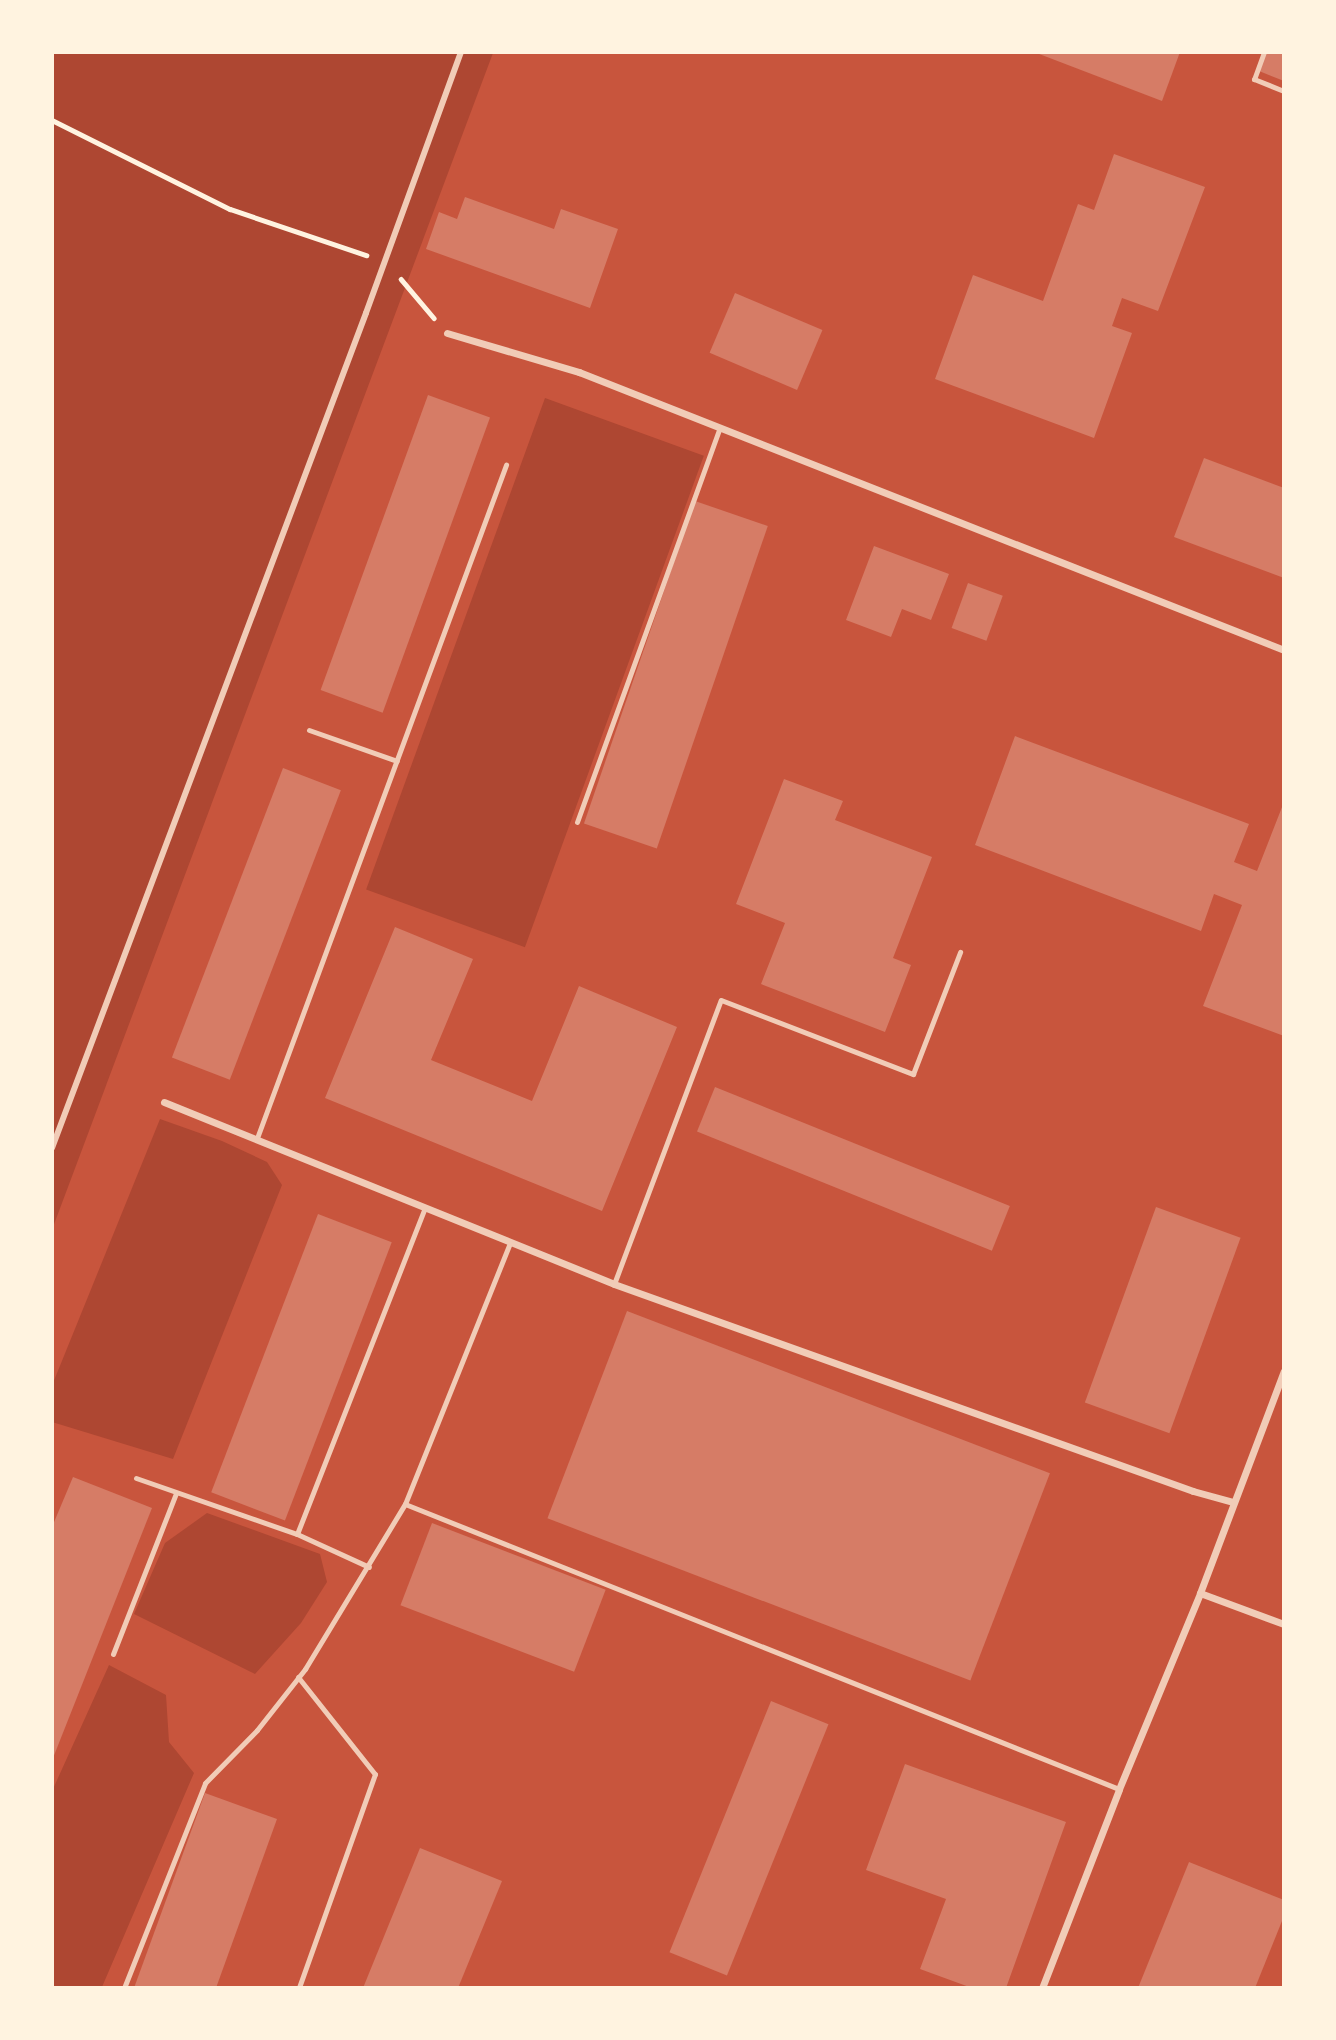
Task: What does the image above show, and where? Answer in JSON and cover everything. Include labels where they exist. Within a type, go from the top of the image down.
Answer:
[{"type":"street","points":[[52,1148],[386,262],[461,52]]},
{"type":"street","points":[[447,333],[579,372],[1283,650]]},
{"type":"street","points":[[164,1102],[614,1284],[1192,1491],[1233,1502]]},
{"type":"street","points":[[1042,1987],[1119,1789],[1200,1593],[1283,1371]]},
{"type":"street","points":[[1200,1593],[1283,1624]]},
{"type":"lane","points":[[1264,52],[1254,79],[1283,91]]},
{"type":"lane","points":[[577,822],[720,428]]},
{"type":"lane","points":[[257,1138],[506,465]]},
{"type":"lane","points":[[309,730],[397,761]]},
{"type":"lane","points":[[614,1284],[721,1000],[913,1074],[960,952]]},
{"type":"lane","points":[[297,1534],[425,1208]]},
{"type":"lane","points":[[124,1987],[205,1783],[257,1730],[299,1677],[369,1567],[405,1504],[510,1243]]},
{"type":"lane","points":[[136,1478],[297,1534],[369,1567]]},
{"type":"lane","points":[[113,1654],[176,1493]]},
{"type":"lane","points":[[405,1504],[1119,1789]]},
{"type":"lane","points":[[299,1677],[375,1774],[299,1987]]},
{"type":"path","points":[[52,120],[230,209],[386,262],[447,333]]},
{"type":"shaded area","points":[[52,53],[493,53],[53,1227],[52,1227]]},
{"type":"shaded area","points":[[545,398],[704,456],[525,947],[366,889]]},
{"type":"shaded area","points":[[160,1119],[222,1141],[267,1162],[282,1185],[173,1459],[52,1422],[53,1383]]},
{"type":"shaded area","points":[[207,1513],[320,1554],[327,1582],[301,1623],[255,1674],[134,1614],[165,1543]]},
{"type":"shaded area","points":[[109,1665],[166,1695],[169,1742],[194,1773],[102,1987],[53,1987],[53,1789]]},
{"type":"building","points":[[1034,52],[1180,52],[1162,101]]},
{"type":"building","points":[[1266,52],[1284,52],[1284,81],[1259,71]]},
{"type":"building","points":[[1114,154],[1205,187],[1158,311],[1122,298],[1112,326],[1132,333],[1094,438],[935,379],[973,275],[1043,301],[1078,204],[1094,210]]},
{"type":"building","points":[[465,197],[554,229],[561,209],[618,229],[590,308],[426,249],[439,212],[457,219]]},
{"type":"building","points":[[735,293],[822,330],[797,390],[710,353]]},
{"type":"building","points":[[428,395],[490,418],[383,713],[321,690]]},
{"type":"building","points":[[1204,458],[1284,488],[1284,578],[1174,537]]},
{"type":"building","points":[[695,501],[768,526],[657,848],[584,823]]},
{"type":"building","points":[[874,546],[949,574],[931,620],[902,609],[891,637],[846,620]]},
{"type":"building","points":[[968,583],[1003,596],[986,641],[952,628]]},
{"type":"building","points":[[1015,736],[1249,824],[1234,862],[1257,871],[1284,802],[1284,1036],[1203,1006],[1242,905],[1214,894],[1201,931],[975,845]]},
{"type":"building","points":[[283,768],[341,790],[230,1080],[172,1057]]},
{"type":"building","points":[[784,779],[843,801],[835,820],[932,857],[893,958],[911,965],[885,1032],[761,984],[785,923],[736,904]]},
{"type":"building","points":[[395,927],[473,959],[431,1060],[532,1101],[579,986],[677,1027],[602,1211],[325,1098]]},
{"type":"building","points":[[715,1087],[1010,1206],[992,1251],[697,1132]]},
{"type":"building","points":[[1156,1207],[1241,1238],[1169,1433],[1085,1402]]},
{"type":"building","points":[[318,1214],[392,1242],[285,1521],[211,1492]]},
{"type":"building","points":[[627,1311],[1050,1473],[970,1681],[547,1518]]},
{"type":"building","points":[[73,1477],[152,1508],[53,1758],[52,1527]]},
{"type":"building","points":[[432,1523],[606,1590],[574,1672],[400,1605]]},
{"type":"building","points":[[771,1701],[828,1724],[727,1975],[669,1952]]},
{"type":"building","points":[[905,1764],[1066,1822],[1006,1988],[972,1988],[920,1969],[946,1899],[866,1870]]},
{"type":"building","points":[[205,1793],[277,1819],[216,1988],[134,1988]]},
{"type":"building","points":[[420,1848],[502,1881],[458,1988],[363,1988]]},
{"type":"building","points":[[1189,1862],[1284,1900],[1284,1916],[1255,1988],[1138,1988]]}]
